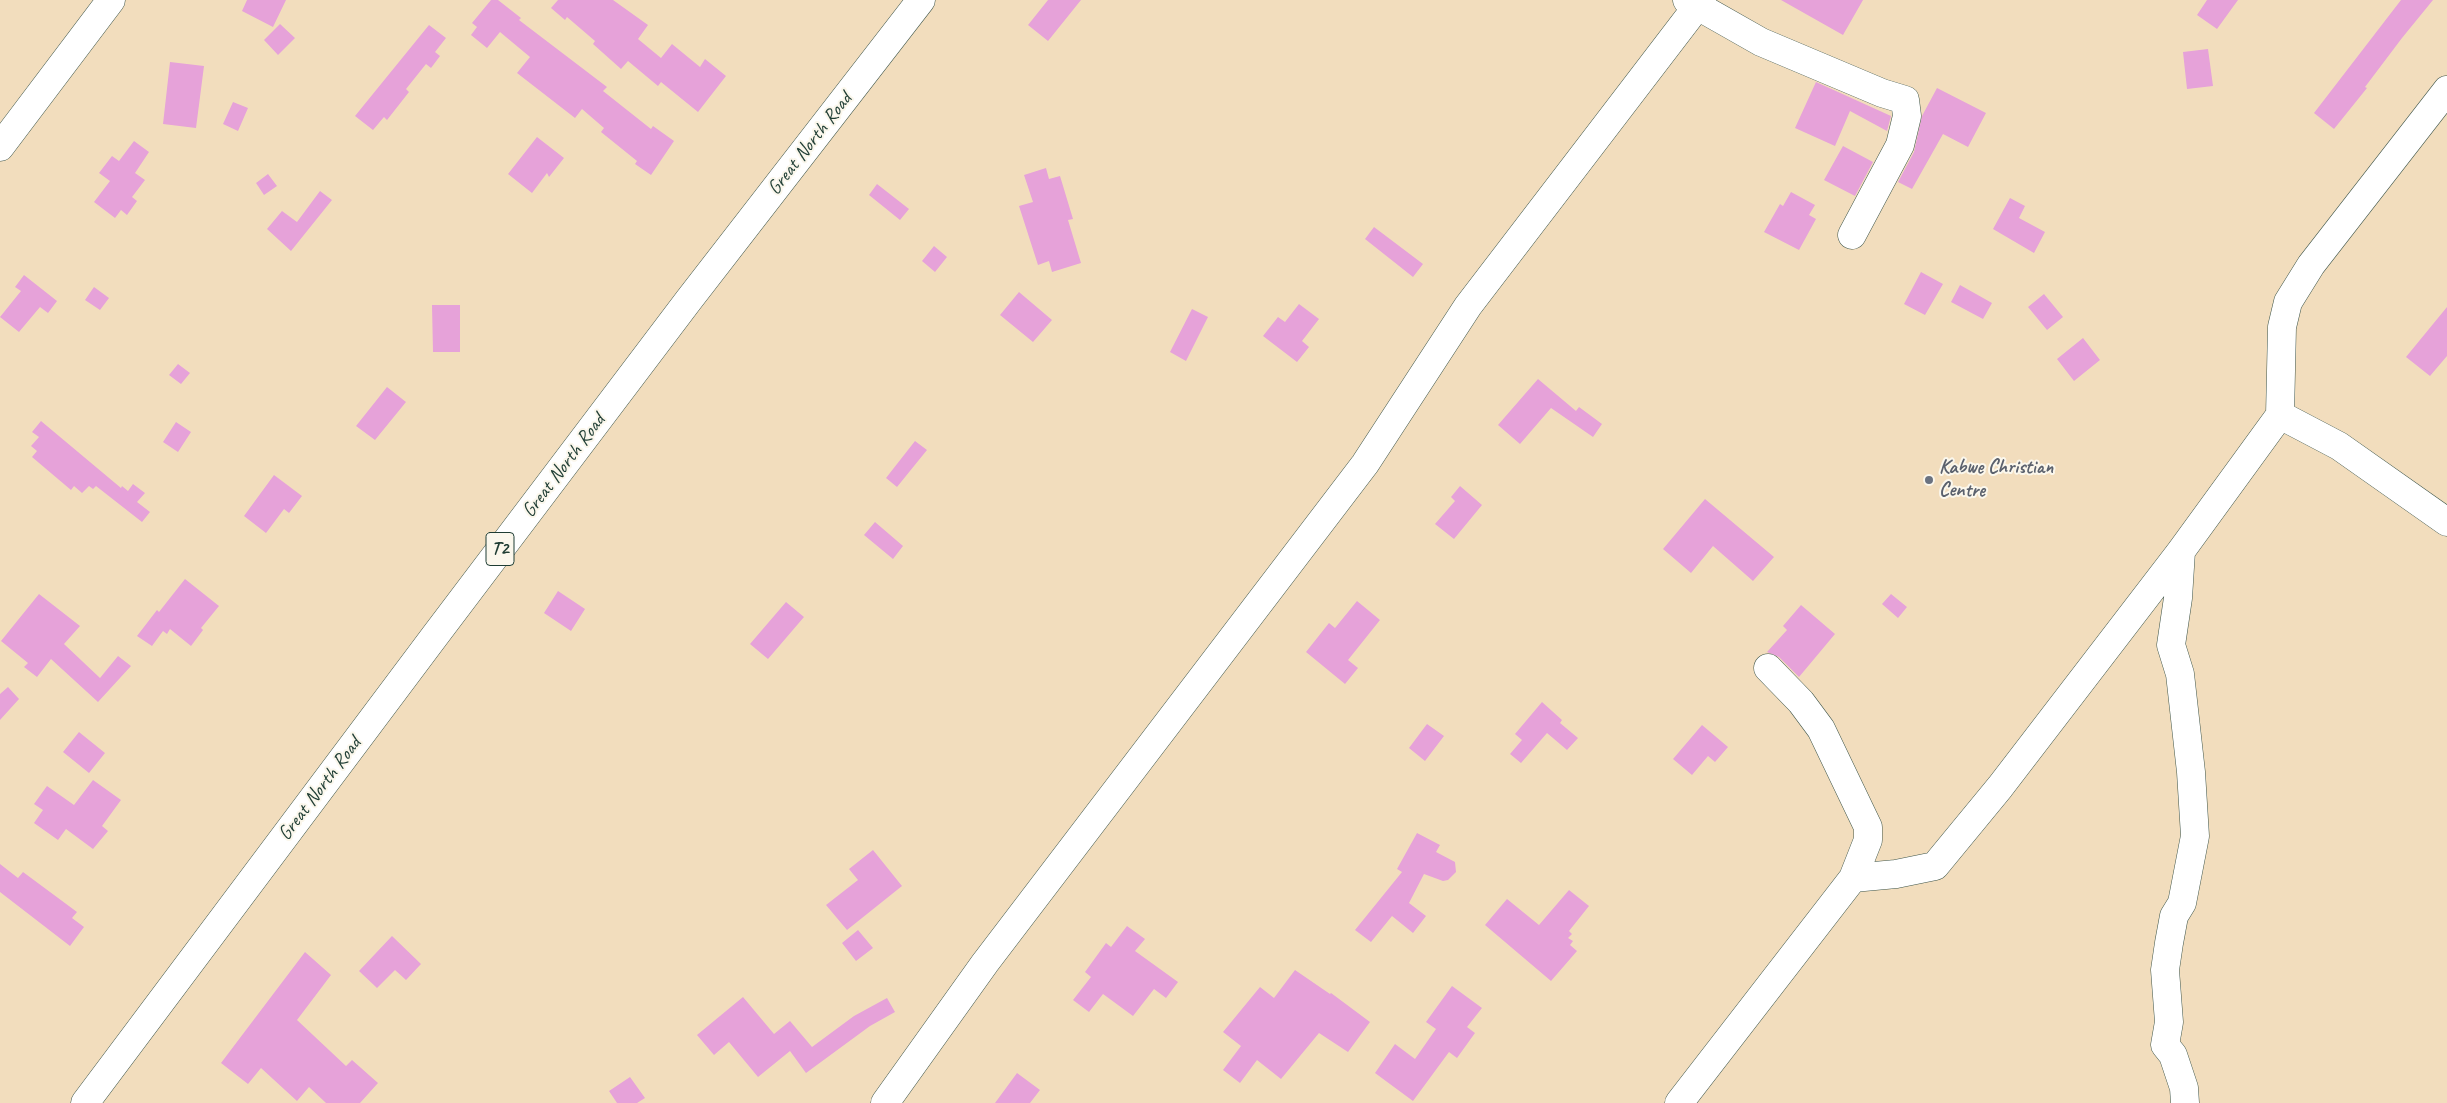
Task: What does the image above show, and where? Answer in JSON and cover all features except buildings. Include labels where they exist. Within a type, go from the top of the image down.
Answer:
[{"type":"main road","points":[[0,147],[111,0]]},
{"type":"main road","name":"Great North Road","points":[[85,1103],[688,301],[922,0]]},
{"type":"main road","points":[[885,1103],[985,963],[1365,464],[1468,306],[1695,2],[1761,42],[1882,93],[1904,100],[1907,116],[1900,145],[1852,235]]},
{"type":"main road","points":[[1853,878],[1896,874],[1935,866],[2000,787],[2181,551],[2280,414],[2282,327],[2288,302],[2311,265],[2447,90]]},
{"type":"main road","points":[[2280,414],[2339,446],[2447,522]]},
{"type":"main road","points":[[2181,551],[2178,598],[2171,645],[2180,674],[2191,772],[2195,836],[2182,903],[2174,916],[2169,943],[2166,970],[2169,1022],[2166,1045],[2173,1055],[2184,1088],[2186,1103]]},
{"type":"main road","points":[[1679,1103],[1853,878],[1868,840],[1868,827],[1821,729],[1801,702],[1768,668]]},
{"type":"place","name":"Kabwe Christian Centre","points":[[1929,480]]}]
